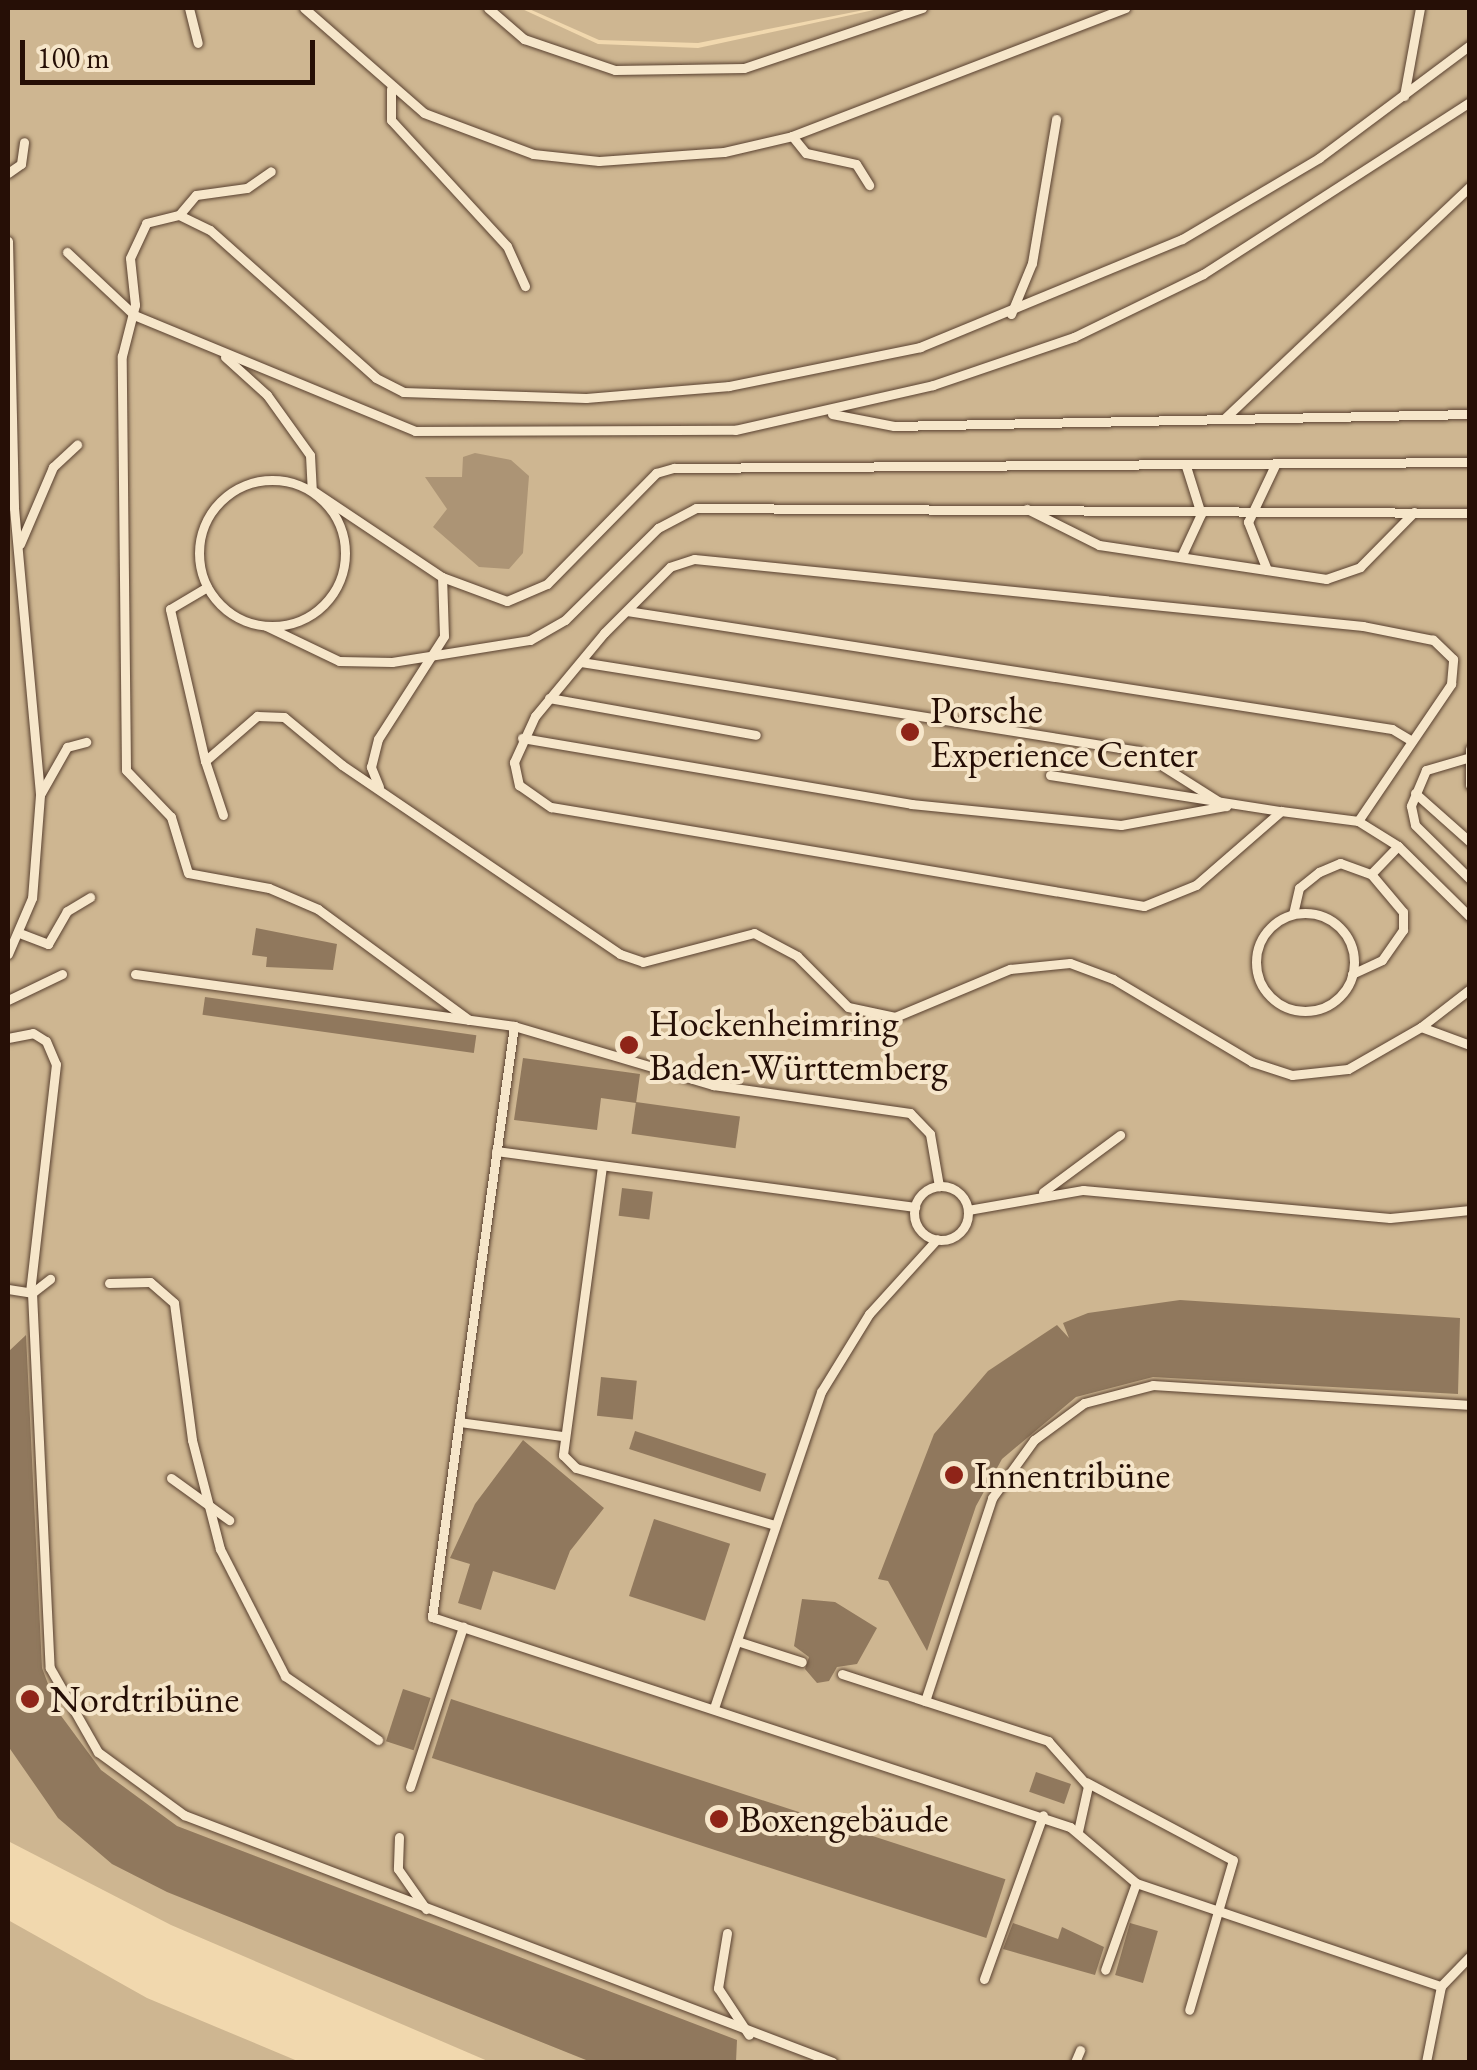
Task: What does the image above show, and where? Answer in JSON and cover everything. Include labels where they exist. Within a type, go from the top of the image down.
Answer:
[{"type":"lane","points":[[190,8],[198,43]]},
{"type":"lane","points":[[304,8],[391,90],[458,129],[550,156],[654,161],[792,136],[1125,8]]},
{"type":"lane","points":[[488,8],[524,39],[615,70],[744,68],[922,8]]},
{"type":"lane","points":[[1404,96],[1420,8]]},
{"type":"lane","points":[[468,1020],[318,909],[269,888],[188,873],[170,817],[126,770],[122,356],[134,316],[133,243],[154,218],[179,215],[210,230],[376,378],[413,394],[586,398],[729,386],[920,346],[1010,314],[1236,209],[1404,96],[1470,46]]},
{"type":"lane","points":[[391,90],[391,120],[507,246],[525,286]]},
{"type":"lane","points":[[67,252],[134,316],[414,431],[735,430],[829,414],[1090,329],[1203,274],[1470,102]]},
{"type":"lane","points":[[1010,314],[1032,263],[1056,120]]},
{"type":"lane","points":[[792,136],[806,153],[856,164],[869,185]]},
{"type":"lane","points":[[8,173],[21,164],[24,142]]},
{"type":"lane","points":[[179,215],[196,196],[247,188],[271,172]]},
{"type":"lane","points":[[1225,418],[1470,186]]},
{"type":"lane","points":[[8,241],[19,547],[40,795],[22,934],[8,954]]},
{"type":"lane","points":[[218,350],[267,395],[310,455],[312,490],[342,528],[342,576],[313,614],[266,626]]},
{"type":"lane","points":[[829,414],[894,426],[1470,414]]},
{"type":"lane","points":[[19,547],[52,467],[77,445]]},
{"type":"lane","points":[[1470,462],[674,468],[656,473],[527,596],[484,598],[442,577],[312,490],[266,479],[222,498],[200,540],[208,587],[232,614],[339,660],[434,656],[548,631],[658,528],[696,508],[1470,513]]},
{"type":"lane","points":[[1267,570],[1249,512],[1276,463]]},
{"type":"lane","points":[[1181,557],[1201,514],[1186,466]]},
{"type":"lane","points":[[1024,508],[1098,545],[1326,578],[1360,567],[1414,512]]},
{"type":"lane","points":[[1281,810],[1196,885],[1144,906],[551,807],[514,776],[522,738],[549,698],[670,568],[694,558],[1422,636],[1448,653],[1454,676],[1358,821]]},
{"type":"lane","points":[[380,788],[370,767],[378,739],[434,656],[448,617],[442,577]]},
{"type":"lane","points":[[208,587],[170,609],[205,762],[223,814]]},
{"type":"lane","points":[[626,611],[1392,729],[1412,740]]},
{"type":"lane","points":[[581,662],[1139,751],[1226,806]]},
{"type":"lane","points":[[549,698],[756,735]]},
{"type":"lane","points":[[205,762],[242,726],[271,714],[300,725],[380,788],[620,954],[654,960],[754,933],[797,956],[828,994],[870,1015],[895,1016],[1010,969],[1054,962],[1114,979],[1252,1062],[1292,1075],[1348,1068],[1420,1027],[1470,989]]},
{"type":"lane","points":[[522,738],[912,804],[1121,825],[1226,806]]},
{"type":"lane","points":[[40,795],[67,747],[86,742]]},
{"type":"lane","points":[[1470,786],[1468,754],[1426,770],[1414,794],[1415,825],[1470,879]]},
{"type":"lane","points":[[1050,776],[1226,806],[1358,821],[1398,846],[1470,917]]},
{"type":"lane","points":[[1414,794],[1470,842]]},
{"type":"lane","points":[[1370,874],[1398,846]]},
{"type":"lane","points":[[1340,863],[1370,874],[1403,912],[1403,930],[1382,960],[1352,974],[1322,1008],[1292,1009],[1266,992],[1258,948],[1293,914],[1299,888],[1319,872],[1340,863]]},
{"type":"lane","points":[[22,934],[48,944],[67,911],[90,897]]},
{"type":"lane","points":[[1460,907],[1470,898]]},
{"type":"lane","points":[[1293,914],[1340,927],[1352,974]]},
{"type":"lane","points":[[8,1000],[62,974]]},
{"type":"lane","points":[[136,974],[514,1026],[713,1085],[910,1113],[930,1134],[939,1186]]},
{"type":"lane","points":[[432,1617],[514,1026]]},
{"type":"lane","points":[[1420,1027],[1470,1044]]},
{"type":"lane","points":[[8,1038],[33,1033],[46,1041],[56,1064],[31,1292],[45,1636],[61,1698],[78,1728],[139,1788],[184,1815],[749,2035],[833,2062]]},
{"type":"lane","points":[[1043,1192],[1120,1135]]},
{"type":"lane","points":[[496,1151],[915,1207],[939,1186]]},
{"type":"lane","points":[[602,1166],[563,1455],[576,1468],[774,1525]]},
{"type":"lane","points":[[714,1708],[774,1525],[840,1358],[937,1239],[957,1235],[968,1210],[962,1195],[939,1186]]},
{"type":"lane","points":[[968,1210],[1043,1192],[1170,1192],[1390,1218],[1470,1210]]},
{"type":"lane","points":[[915,1207],[917,1225],[937,1239]]},
{"type":"lane","points":[[8,1289],[31,1292],[50,1279]]},
{"type":"lane","points":[[109,1283],[156,1284],[174,1303],[192,1440],[220,1549],[294,1689],[378,1740]]},
{"type":"lane","points":[[926,1701],[992,1498],[1034,1440],[1084,1403],[1153,1384],[1470,1405]]},
{"type":"lane","points":[[459,1422],[564,1436]]},
{"type":"lane","points":[[171,1478],[229,1520]]},
{"type":"lane","points":[[419,1613],[1042,1815],[1078,1831],[1136,1883],[1441,1986]]},
{"type":"lane","points":[[410,1787],[464,1627]]},
{"type":"lane","points":[[737,1641],[802,1662]]},
{"type":"lane","points":[[842,1674],[1048,1741],[1086,1782],[1230,1855],[1223,1912],[1189,2010]]},
{"type":"lane","points":[[1078,1831],[1089,1807],[1086,1782]]},
{"type":"lane","points":[[984,1979],[1042,1815]]},
{"type":"lane","points":[[399,1837],[402,1880],[428,1911]]},
{"type":"lane","points":[[1105,1970],[1136,1883]]},
{"type":"lane","points":[[727,1933],[718,1988],[749,2035]]},
{"type":"lane","points":[[1426,2062],[1441,1986],[1470,1956]]},
{"type":"lane","points":[[1075,2062],[1080,2050]]},
{"type":"shaded area","name":"Hockenheimring Baden-Württemberg","points":[[8,8],[520,8],[598,44],[698,48],[883,8],[1469,8],[1469,2062],[490,2062],[171,1925],[8,1841]]},
{"type":"shaded area","points":[[527,8],[874,8],[698,43],[599,40]]},
{"type":"shaded area","points":[[475,453],[511,460],[529,476],[523,553],[509,569],[479,567],[433,527],[447,509],[425,477],[462,477],[463,457]]},
{"type":"shaded area","points":[[8,1920],[147,1998],[300,2062],[8,2062]]},
{"type":"building","points":[[256,928],[337,944],[333,970],[266,967],[267,957],[252,955]]},
{"type":"building","points":[[205,997],[476,1035],[474,1053],[202,1015]]},
{"type":"building","points":[[523,1058],[640,1074],[636,1103],[601,1098],[597,1130],[514,1120]]},
{"type":"building","points":[[636,1102],[740,1117],[736,1148],[632,1134]]},
{"type":"building","points":[[622,1188],[653,1192],[649,1220],[619,1216]]},
{"type":"building","name":"Innentribüne","points":[[1180,1300],[1460,1318],[1458,1394],[1153,1377],[1076,1397],[1002,1459],[976,1506],[927,1651],[888,1581],[878,1579],[934,1434],[988,1371],[1057,1325],[1069,1338],[1063,1323],[1088,1313]]},
{"type":"building","name":"Nordtribüne","points":[[26,1335],[42,1668],[59,1713],[101,1770],[177,1826],[737,2040],[736,2062],[591,2062],[167,1892],[112,1864],[58,1818],[8,1746],[8,1352]]},
{"type":"building","points":[[601,1377],[637,1381],[633,1420],[597,1416]]},
{"type":"building","points":[[635,1431],[766,1474],[760,1492],[629,1449]]},
{"type":"building","points":[[523,1440],[604,1508],[570,1551],[555,1590],[493,1571],[481,1610],[458,1603],[470,1564],[450,1558],[475,1504]]},
{"type":"building","points":[[654,1519],[730,1544],[705,1621],[629,1596]]},
{"type":"building","points":[[802,1599],[835,1602],[877,1628],[857,1664],[837,1667],[829,1681],[817,1683],[805,1669],[809,1657],[794,1646]]},
{"type":"building","points":[[403,1689],[431,1698],[414,1750],[386,1741]]},
{"type":"building","name":"Boxengebäude","points":[[451,1699],[1005,1879],[986,1938],[432,1758]]},
{"type":"building","points":[[1036,1772],[1071,1784],[1064,1804],[1029,1792]]},
{"type":"building","points":[[1013,1923],[1058,1939],[1062,1927],[1104,1947],[1095,1975],[1003,1949]]},
{"type":"building","points":[[1130,1923],[1158,1931],[1143,1983],[1115,1975]]},
{"type":"place","name":"Porsche Experience Center","points":[[910,732]]},
{"type":"place","name":"Hockenheimring Baden-Württemberg","points":[[629,1045]]},
{"type":"place","name":"Innentribüne","points":[[954,1475]]},
{"type":"place","name":"Nordtribüne","points":[[30,1699]]},
{"type":"place","name":"Boxengebäude","points":[[719,1819]]}]
